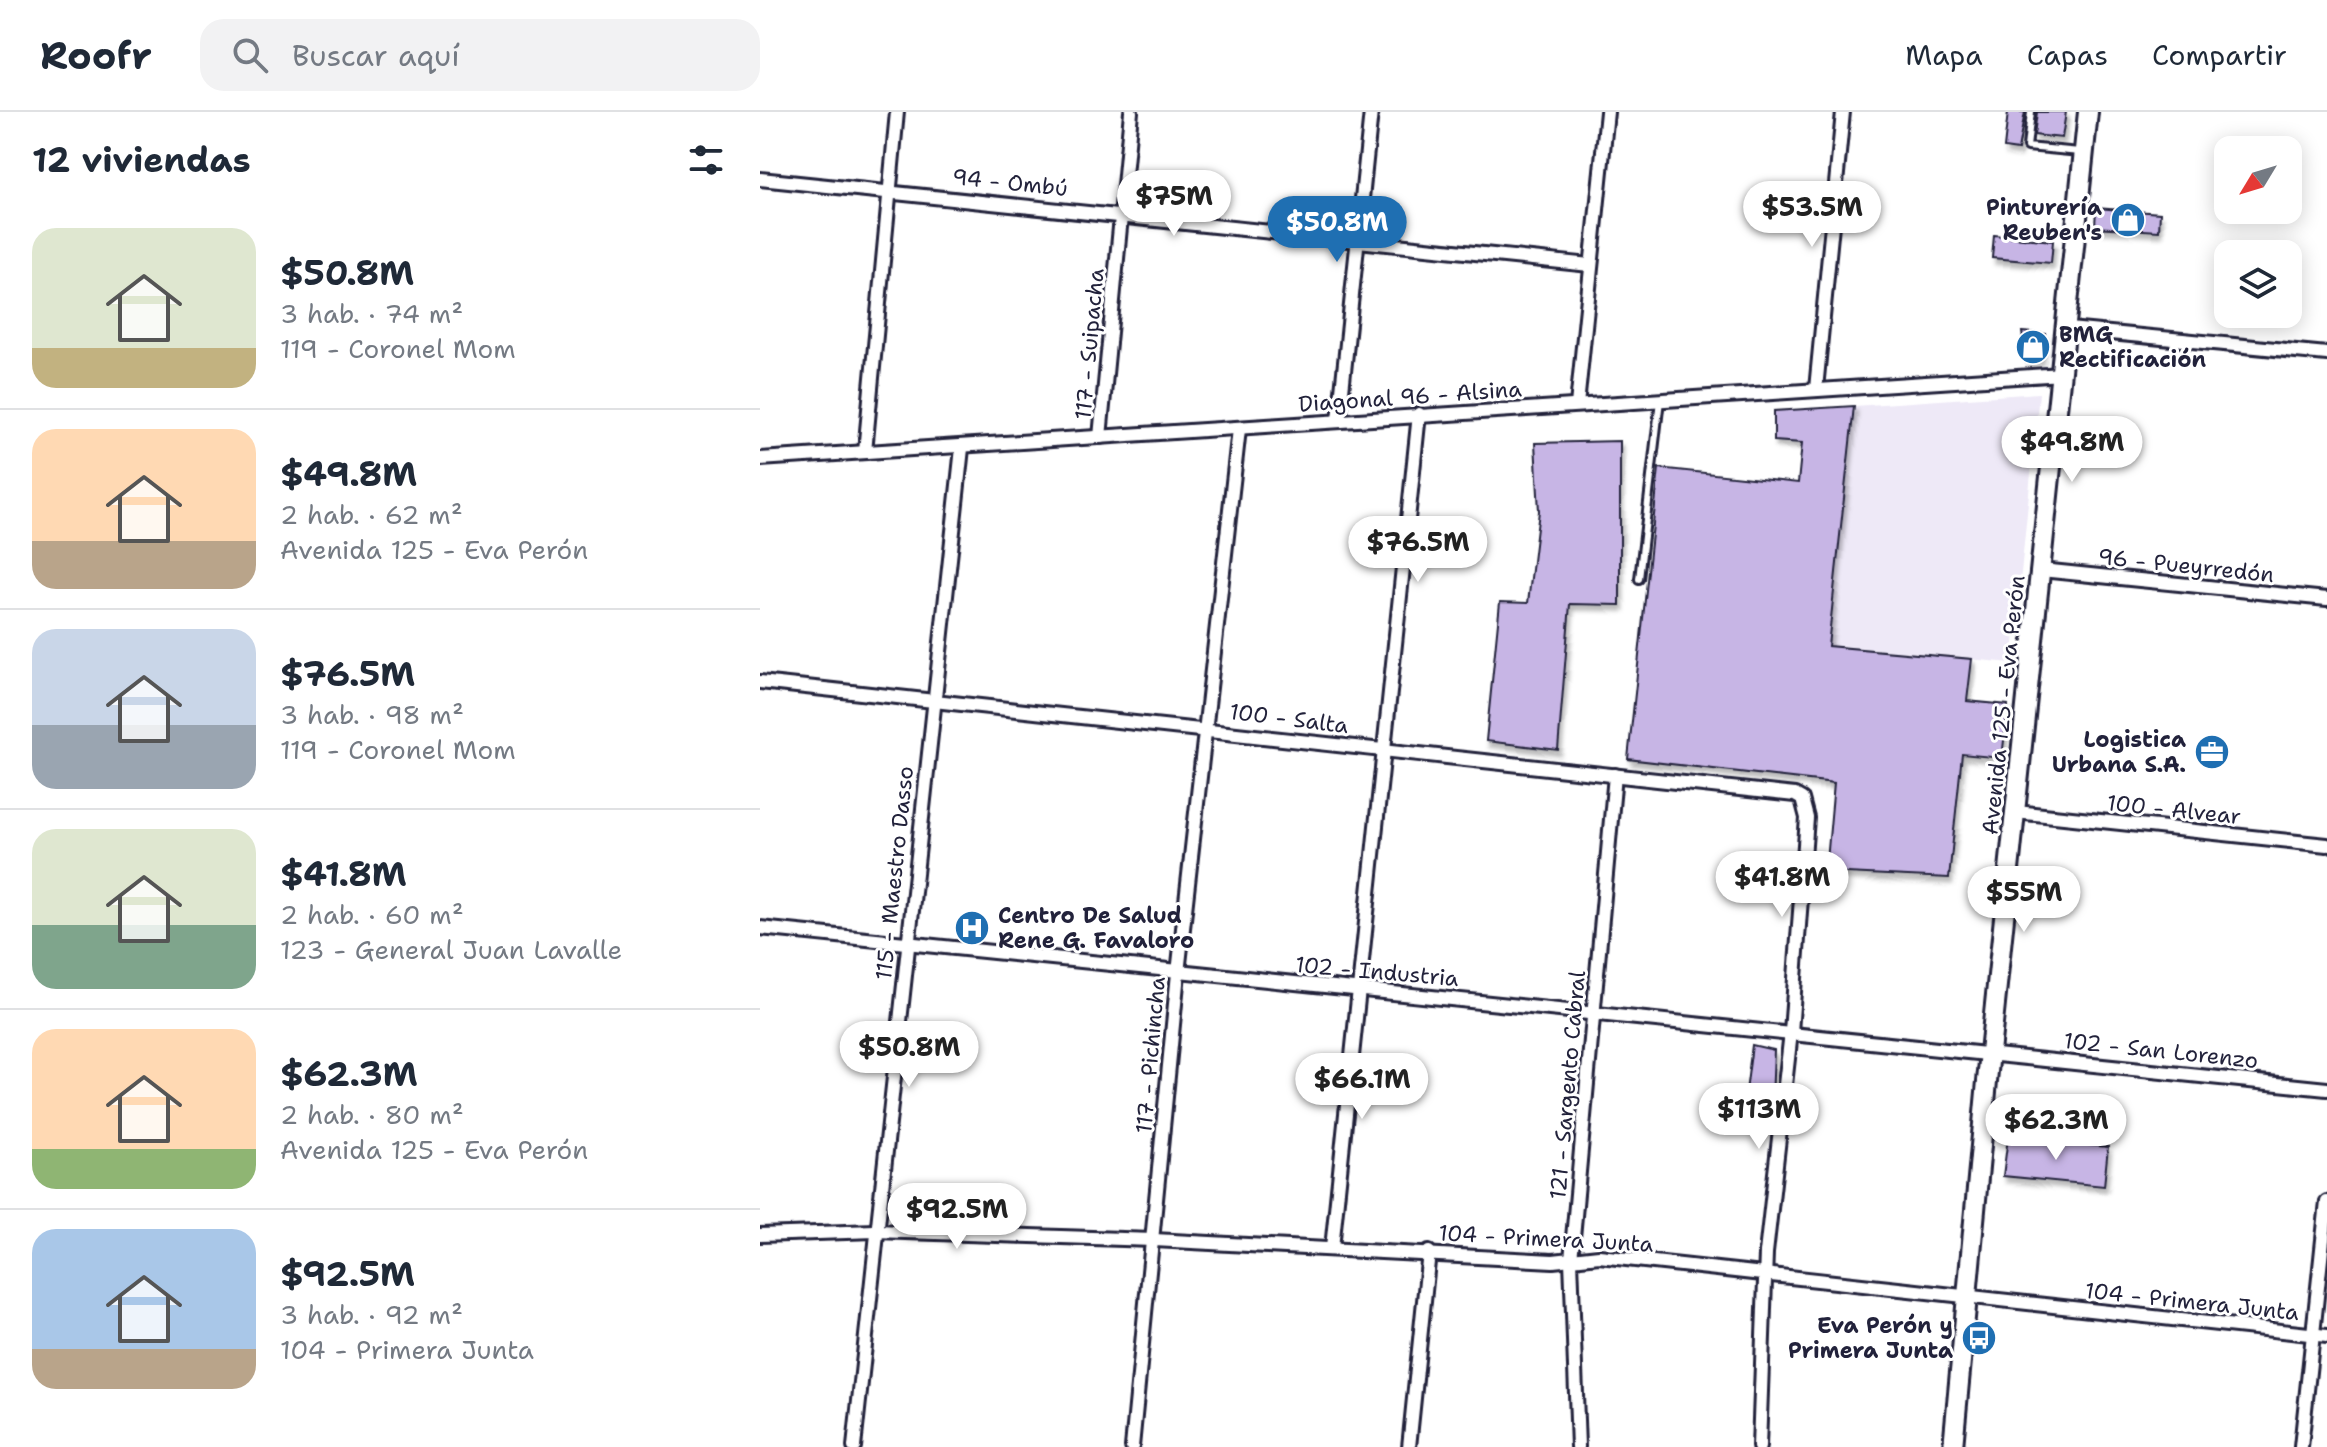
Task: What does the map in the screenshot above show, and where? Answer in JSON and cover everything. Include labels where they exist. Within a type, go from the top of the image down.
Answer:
[{"type":"main road","name":"Avenida 125 - Eva Perón","points":[[1953,1447],[1990,1052],[2069,329],[2088,112]]},
{"type":"street","points":[[865,452],[897,112]]},
{"type":"street","name":"117 - Suipacha","points":[[1100,437],[1131,112]]},
{"type":"street","points":[[1339,420],[1371,112]]},
{"type":"street","points":[[1577,405],[1607,112]]},
{"type":"street","points":[[1816,389],[1843,112]]},
{"type":"street","name":"94 - Ombú","points":[[760,179],[1590,265]]},
{"type":"street","points":[[2069,329],[2327,354]]},
{"type":"street","name":"Diagonal 96 - Alsina","points":[[760,459],[2063,374]]},
{"type":"street","points":[[1332,1248],[1419,414]]},
{"type":"street","name":"117 - Pichincha","points":[[1132,1447],[1178,973],[1239,429]]},
{"type":"street","name":"115 - Maestro Dasso","points":[[854,1447],[962,448]]},
{"type":"street","name":"96 - Pueyrredón","points":[[2041,570],[2327,599]]},
{"type":"street","name":"100 - Salta","points":[[760,682],[933,698],[1795,795],[1807,807],[1791,1032]]},
{"type":"street","name":"121 - Sargento Cabral","points":[[1578,1447],[1571,1260],[1615,775]]},
{"type":"street","name":"100 - Alvear","points":[[2016,812],[2327,845]]},
{"type":"street","name":"102 - Industria","points":[[760,928],[1178,973],[1990,1052]]},
{"type":"street","points":[[1759,1447],[1765,1274],[1791,1032]]},
{"type":"street","name":"102 - San Lorenzo","points":[[1990,1052],[2327,1089]]},
{"type":"street","points":[[2301,1447],[2327,1202]]},
{"type":"street","name":"104 - Primera Junta","points":[[760,1235],[875,1231],[1154,1240],[1571,1260],[1599,1256],[2327,1336]]},
{"type":"street","points":[[1409,1447],[1429,1252]]},
{"type":"lane","points":[[2031,112],[2027,147],[2084,153]]},
{"type":"lane","points":[[1639,579],[1660,400]]},
{"type":"shaded area","points":[[2039,393],[2012,663],[1828,646],[1854,406]]},
{"type":"building","points":[[2008,112],[2025,112],[2018,150],[2004,148]]},
{"type":"building","points":[[2037,112],[2066,112],[2062,138],[2034,135]]},
{"type":"building","name":"Pinturería Reuben's","points":[[2096,208],[2160,213],[2159,231],[2095,227]]},
{"type":"building","points":[[1994,235],[2053,241],[2051,263],[1992,258]]},
{"type":"building","name":"BMG Rectificación","points":[[2022,332],[2045,334],[2041,359],[2026,362]]},
{"type":"building","points":[[1854,406],[1828,646],[1972,659],[1967,701],[2008,705],[2002,758],[1962,754],[1949,878],[1826,872],[1834,783],[1628,759],[1659,468],[1798,483],[1802,443],[1774,441],[1774,411]]},
{"type":"building","points":[[1620,441],[1620,605],[1570,604],[1558,750],[1486,741],[1500,602],[1528,603],[1539,511],[1535,443]]},
{"type":"building","points":[[1752,1045],[1774,1050],[1772,1101],[1745,1099]]},
{"type":"building","points":[[2008,1137],[2108,1147],[2104,1186],[2003,1176]]},
{"type":"place","name":"Pinturería Reuben's","points":[[2128,220]]},
{"type":"place","name":"BMG Rectificación","points":[[2033,347]]},
{"type":"place","name":"Logistica Urbana S.A.","points":[[2212,752]]},
{"type":"place","name":"Centro De Salud Rene G. Favaloro","points":[[972,928]]},
{"type":"place","name":"Eva Perón y Primera Junta","points":[[1979,1338]]}]
